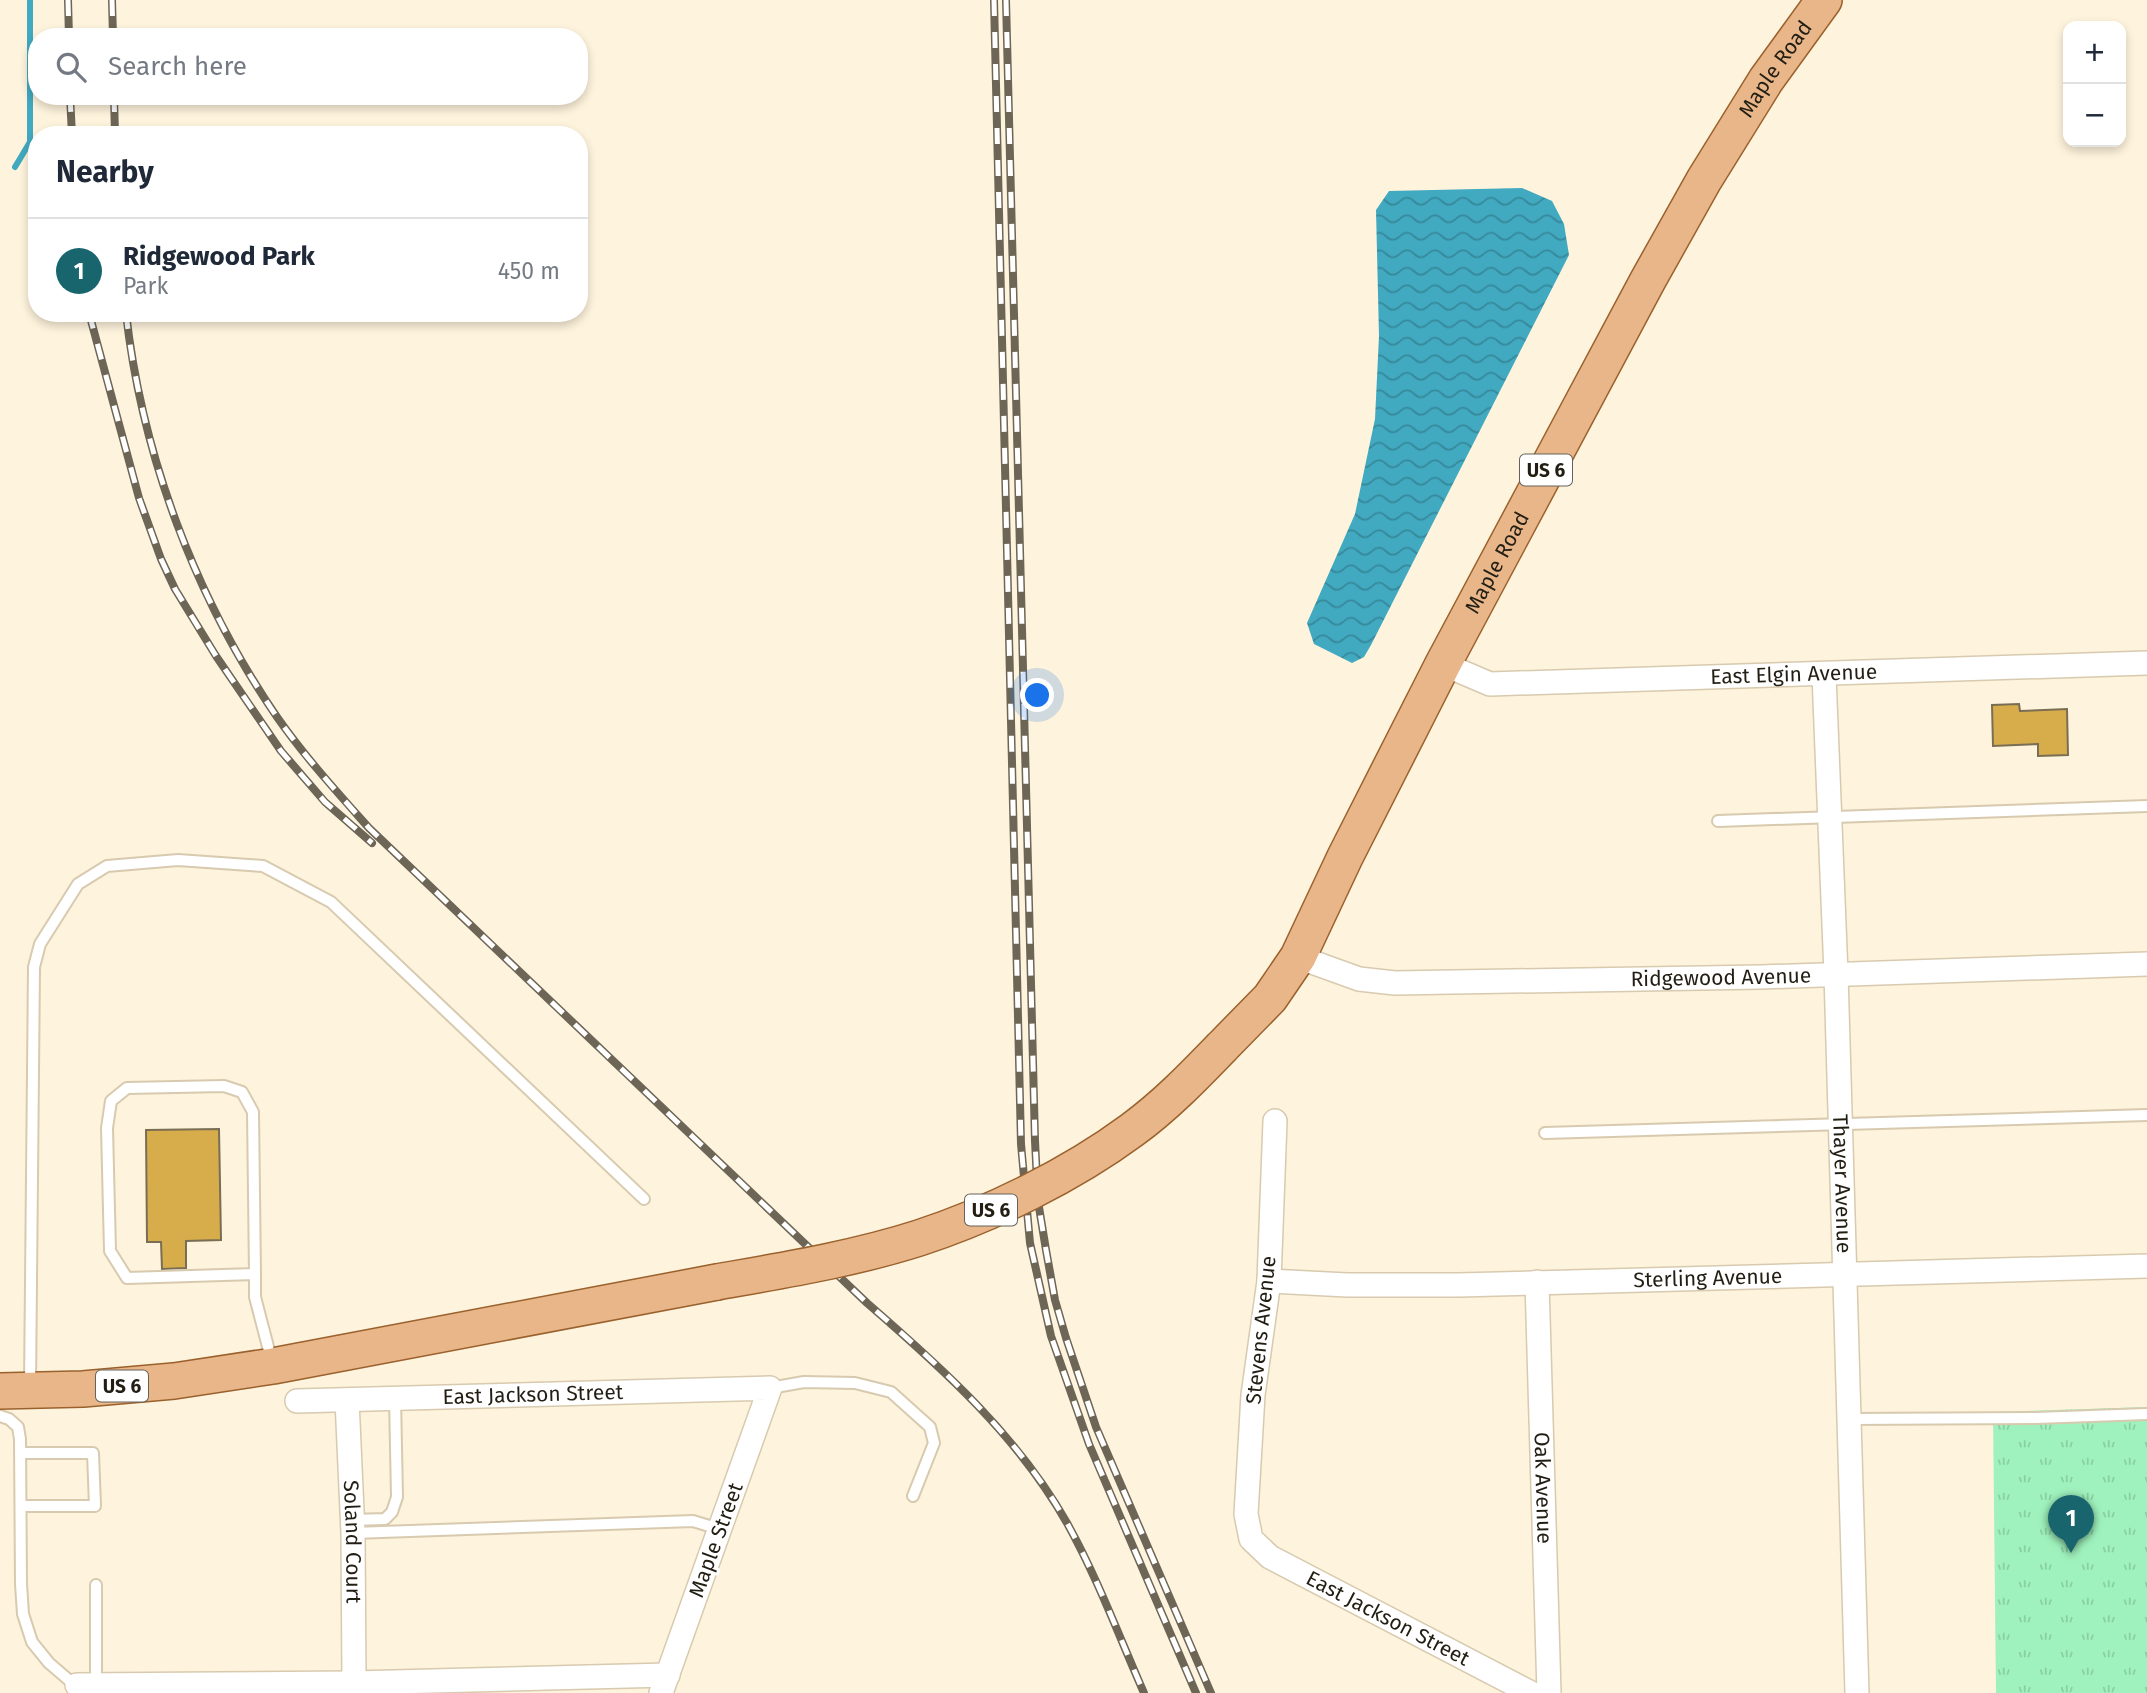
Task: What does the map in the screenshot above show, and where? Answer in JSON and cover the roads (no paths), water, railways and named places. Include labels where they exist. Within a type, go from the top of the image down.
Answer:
[{"type":"main road","name":"Maple Road","points":[[1298,957],[1345,857],[1443,664],[1648,280],[1704,180],[1766,80],[1824,0]]},
{"type":"main road","name":"US 6","points":[[15,1390],[83,1389],[174,1381],[258,1368],[836,1260],[920,1237],[995,1208],[1069,1170],[1132,1130],[1187,1083],[1270,998],[1298,957]]},
{"type":"street","name":"East Elgin Avenue","points":[[1443,664],[1490,684],[2147,663]]},
{"type":"street","name":"Thayer Avenue","points":[[1824,674],[1836,974],[1857,1693]]},
{"type":"street","name":"Ridgewood Avenue","points":[[1298,957],[1359,979],[1395,983],[1836,974],[2147,964]]},
{"type":"street","name":"Stevens Avenue","points":[[1251,1539],[1246,1514],[1253,1395],[1269,1281],[1275,1121]]},
{"type":"street","name":"Sterling Avenue","points":[[1269,1281],[1347,1285],[1537,1282],[2147,1266]]},
{"type":"street","name":"Oak Avenue","points":[[1537,1282],[1549,1693]]},
{"type":"street","name":"East Jackson Street","points":[[297,1401],[770,1388]]},
{"type":"street","name":"Maple Street","points":[[664,1684],[770,1388]]},
{"type":"street","name":"Soland Court","points":[[347,1400],[354,1683]]},
{"type":"street","name":"East Jackson Street","points":[[1251,1539],[1270,1557],[1531,1693]]},
{"type":"street","points":[[83,1687],[354,1683],[468,1686],[664,1684]]},
{"type":"lane","points":[[1718,821],[2147,806]]},
{"type":"lane","points":[[15,1390],[34,967],[40,944],[78,884],[107,866],[178,860],[263,866],[331,902],[644,1199]]},
{"type":"lane","points":[[255,1274],[127,1278],[110,1251],[107,1128],[111,1101],[127,1088],[224,1086],[242,1092],[253,1112],[258,1368]]},
{"type":"lane","points":[[1545,1133],[2147,1115]]},
{"type":"lane","points":[[770,1388],[804,1382],[855,1383],[891,1392],[930,1427],[934,1443],[914,1496]]},
{"type":"lane","points":[[352,1526],[385,1519],[393,1512],[397,1497],[396,1398]]},
{"type":"lane","points":[[1849,1419],[1986,1419],[2147,1414]]},
{"type":"lane","points":[[0,1416],[19,1427],[23,1614],[32,1642],[49,1663],[83,1687],[96,1586]]},
{"type":"lane","points":[[20,1453],[93,1453],[95,1506],[21,1506]]},
{"type":"lane","points":[[352,1526],[693,1521],[720,1530]]},
{"type":"water","points":[[1522,188],[1552,201],[1564,224],[1569,255],[1371,645],[1364,657],[1352,663],[1314,644],[1307,623],[1355,514],[1375,419],[1379,336],[1376,210],[1389,191]]},
{"type":"waterway","points":[[30,0],[30,28]]},
{"type":"waterway","points":[[30,105],[30,126]]},
{"type":"waterway","points":[[15,167],[28,145]]},
{"type":"railway","points":[[68,0],[69,28]]},
{"type":"railway","points":[[112,0],[113,28]]},
{"type":"railway","points":[[994,0],[1021,1144],[1030,1243],[1051,1336],[1089,1444],[1196,1693]]},
{"type":"railway","points":[[1006,0],[1038,1201],[1055,1300],[1096,1427],[1211,1693]]},
{"type":"railway","points":[[70,105],[72,126]]},
{"type":"railway","points":[[114,105],[115,126]]},
{"type":"railway","points":[[91,322],[139,498],[175,589],[216,656],[281,751],[325,802],[372,843]]},
{"type":"railway","points":[[127,322],[145,420],[159,473],[177,524],[221,624],[248,672],[288,732],[369,828],[867,1303],[950,1378],[1002,1432],[1047,1491],[1078,1543],[1144,1693]]},
{"type":"place","name":"Ridgewood Park","points":[[2071,1553]]}]
